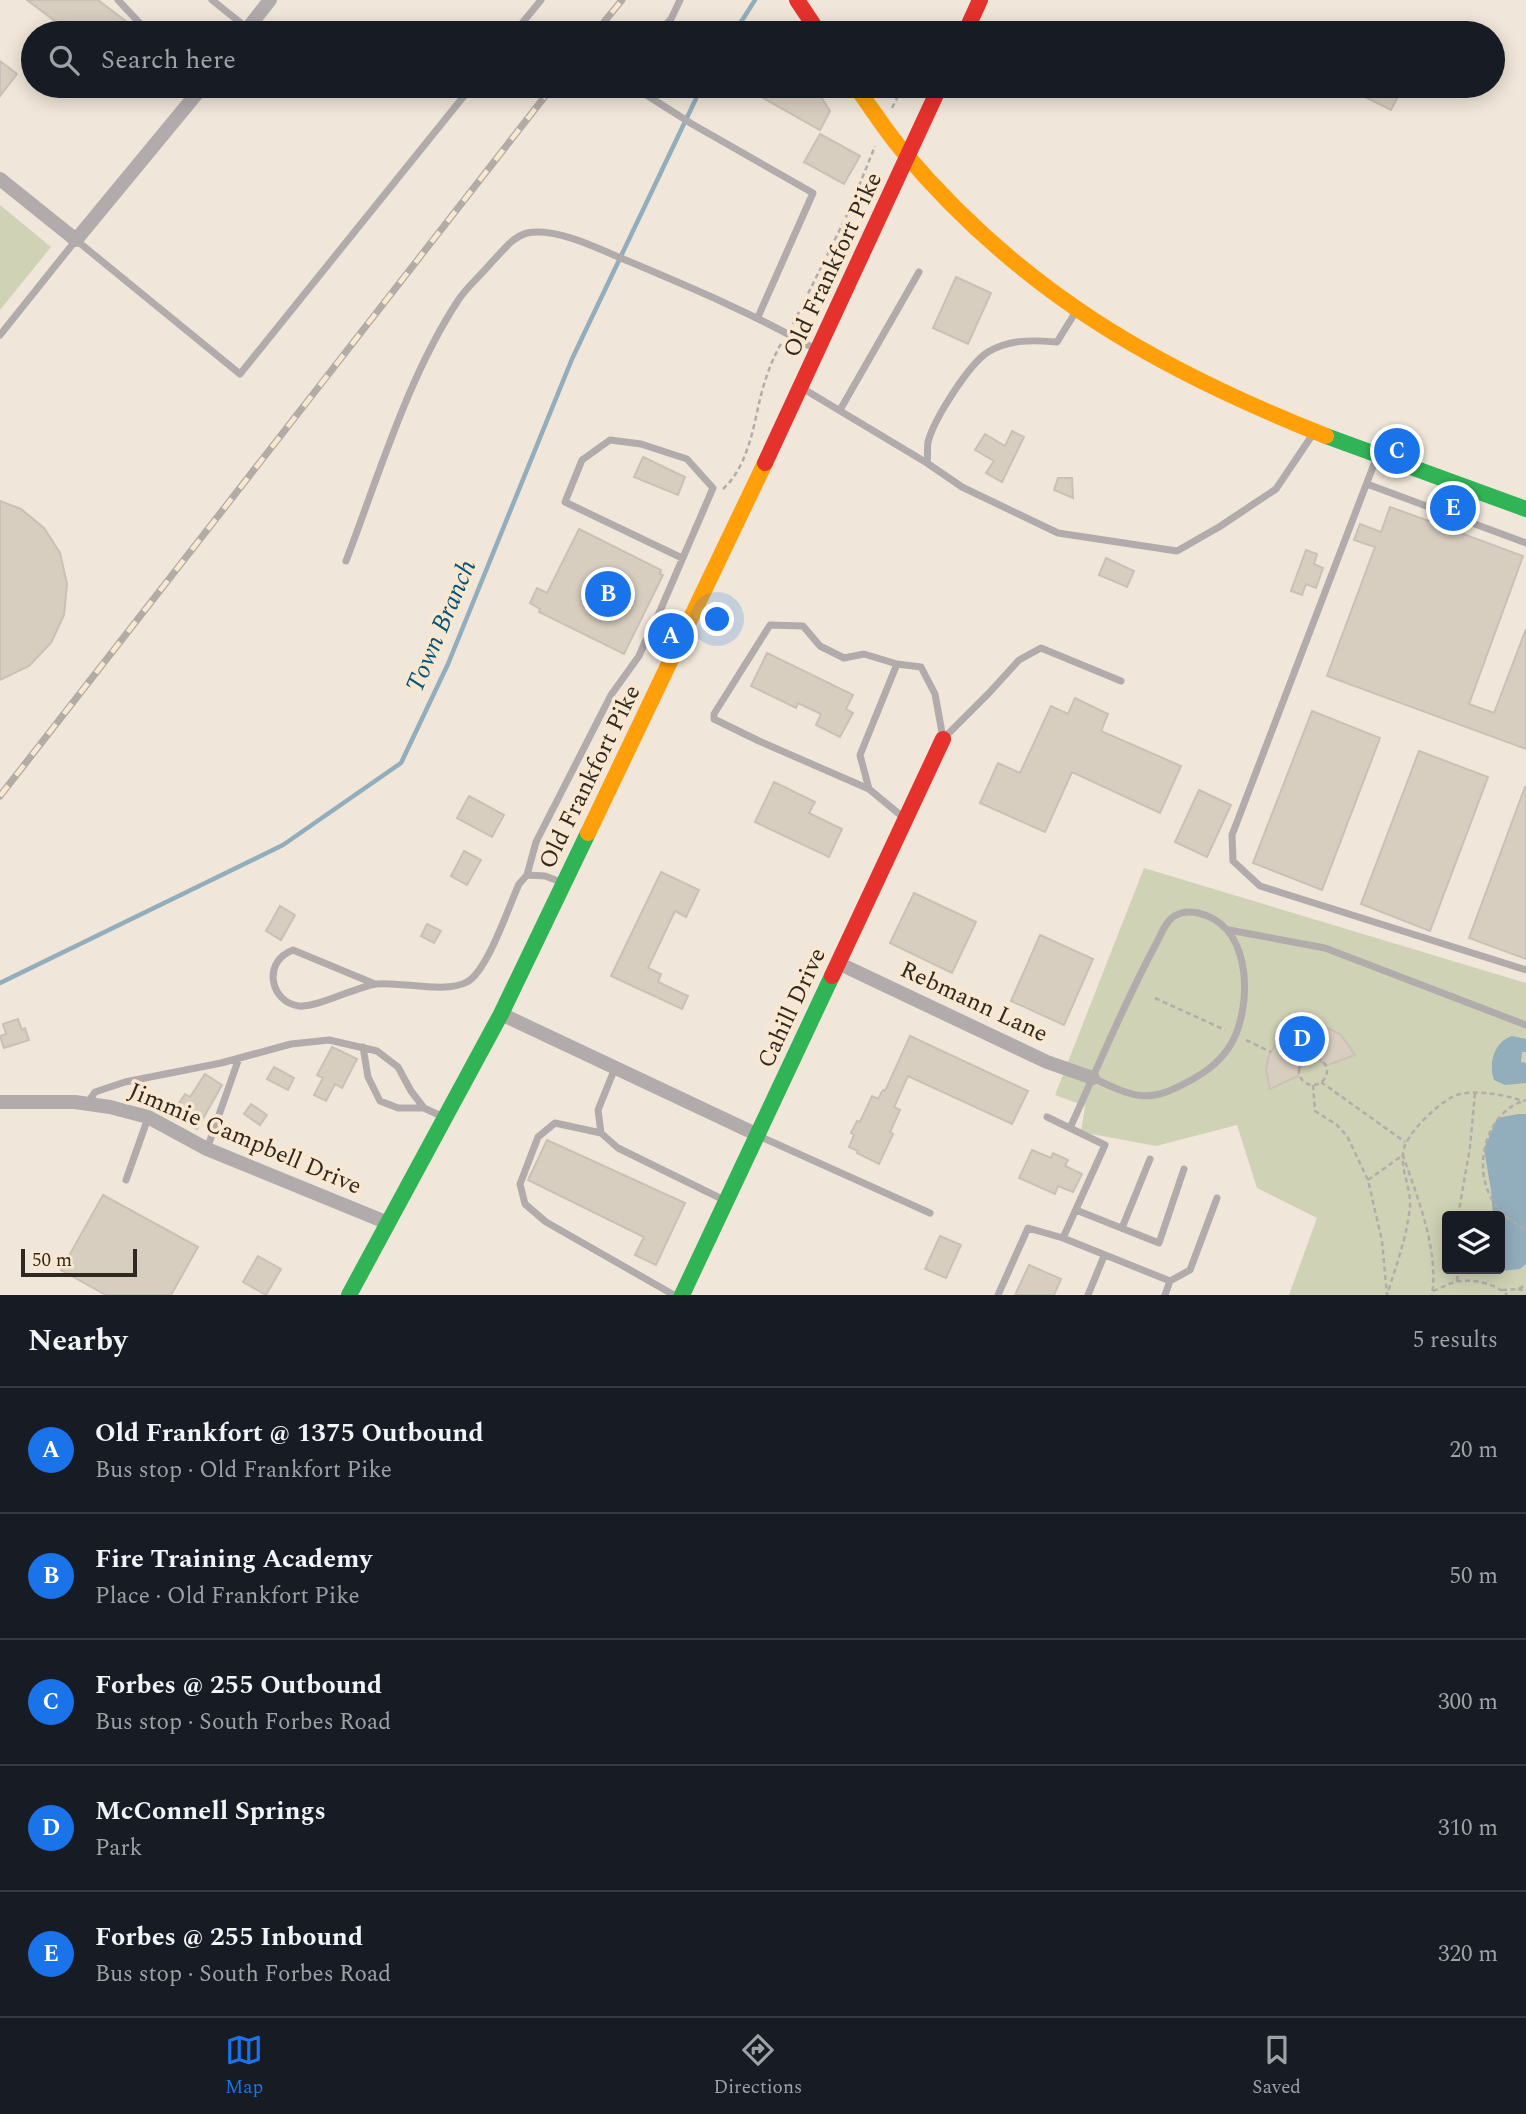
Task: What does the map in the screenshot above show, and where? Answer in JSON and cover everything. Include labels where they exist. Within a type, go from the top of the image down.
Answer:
[{"type":"main road","points":[[797,0],[811,21]]},
{"type":"main road","points":[[971,21],[981,0]]},
{"type":"main road","points":[[864,98],[907,156],[1015,263],[1077,311],[1132,346],[1234,399],[1526,509]]},
{"type":"main road","name":"Old Frankfort Pike","points":[[349,1295],[501,1014],[802,387],[934,98]]},
{"type":"main road","name":"Cahill Drive","points":[[682,1295],[943,739]]},
{"type":"street","points":[[254,21],[270,0]]},
{"type":"street","points":[[0,179],[76,240],[189,98]]},
{"type":"street","name":"Rebmann Lane","points":[[838,963],[1047,1062],[1093,1078]]},
{"type":"street","points":[[501,1014],[758,1135]]},
{"type":"street","name":"Jimmie Campbell Drive","points":[[0,1102],[87,1104],[148,1117],[207,1149],[388,1223]]},
{"type":"lane","points":[[118,0],[138,21]]},
{"type":"lane","points":[[212,0],[235,21]]},
{"type":"lane","points":[[524,21],[541,0]]},
{"type":"lane","points":[[669,21],[680,0]]},
{"type":"lane","points":[[0,335],[76,240],[240,374],[462,98]]},
{"type":"lane","points":[[651,98],[813,193],[758,317]]},
{"type":"lane","points":[[346,561],[420,367],[460,298],[507,246],[525,234],[541,232],[559,235],[591,246],[758,317],[818,351]]},
{"type":"lane","points":[[840,410],[919,272]]},
{"type":"lane","points":[[927,463],[928,442],[946,405],[961,380],[988,352],[1023,340],[1056,342],[1077,311]]},
{"type":"lane","points":[[802,387],[962,487],[1058,533],[1177,551],[1276,489],[1316,431]]},
{"type":"lane","points":[[375,984],[293,950],[283,953],[272,970],[274,987],[287,1003],[301,1007],[375,984],[445,986],[467,982],[483,966],[519,884],[527,875],[536,842],[611,695],[639,656],[713,488],[687,459],[641,444],[610,440],[582,460],[565,502],[682,558]]},
{"type":"lane","points":[[1378,454],[1232,835],[1233,861],[1260,886],[1526,970]]},
{"type":"lane","points":[[1367,484],[1526,543]]},
{"type":"lane","points":[[905,819],[869,789],[759,741],[714,719],[714,714],[770,625],[803,626],[820,646],[844,657],[864,654],[897,664],[921,667],[935,694],[943,739]]},
{"type":"lane","points":[[645,642],[674,654]]},
{"type":"lane","points":[[943,739],[1019,660],[1041,648],[1121,681]]},
{"type":"lane","points":[[869,789],[860,755],[897,664]]},
{"type":"lane","points":[[527,875],[545,876],[564,883]]},
{"type":"lane","points":[[1070,1128],[1146,962],[1171,918],[1189,911],[1210,915],[1229,930],[1325,948],[1526,1025]]},
{"type":"lane","points":[[1093,1078],[1121,1091],[1144,1097],[1175,1089],[1210,1070],[1236,1035],[1244,1004],[1245,971],[1229,930]]},
{"type":"lane","points":[[87,1104],[95,1092],[125,1082],[291,1044],[328,1040],[377,1051],[398,1067],[424,1108]]},
{"type":"lane","points":[[363,1047],[368,1077],[380,1101],[398,1108],[424,1108],[445,1118]]},
{"type":"lane","points":[[207,1149],[239,1058]]},
{"type":"lane","points":[[601,1133],[598,1110],[615,1068]]},
{"type":"lane","points":[[126,1180],[148,1117]]},
{"type":"lane","points":[[1046,1117],[1105,1145],[1063,1238]]},
{"type":"lane","points":[[674,1295],[546,1223],[525,1204],[520,1184],[538,1137],[555,1123],[601,1133],[618,1148],[727,1201]]},
{"type":"lane","points":[[758,1135],[930,1213]]},
{"type":"lane","points":[[1122,1228],[1150,1160]]},
{"type":"lane","points":[[1076,1210],[1158,1243],[1184,1169]]},
{"type":"lane","points":[[1165,1295],[1170,1281],[1190,1270],[1217,1198]]},
{"type":"lane","points":[[998,1295],[1028,1228],[1063,1238],[1170,1281]]},
{"type":"lane","points":[[1088,1295],[1104,1256]]},
{"type":"path","points":[[713,488],[723,489],[737,476],[773,358],[805,302],[849,211],[875,147]]},
{"type":"path","points":[[1155,998],[1231,1033]]},
{"type":"path","points":[[1246,1040],[1270,1052]]},
{"type":"path","points":[[1309,1058],[1318,1058],[1325,1066],[1326,1075],[1321,1082],[1312,1085],[1304,1083],[1299,1073],[1301,1064],[1309,1058]]},
{"type":"path","points":[[1321,1082],[1405,1142]]},
{"type":"path","points":[[1312,1085],[1315,1111],[1347,1136],[1368,1180],[1382,1241],[1387,1295],[1404,1238],[1410,1203],[1403,1154],[1405,1142],[1425,1118],[1458,1094],[1501,1094],[1525,1100]]},
{"type":"path","points":[[1459,1211],[1470,1147],[1475,1093]]},
{"type":"path","points":[[1524,1229],[1494,1204],[1484,1179],[1483,1154],[1495,1121],[1525,1100]]},
{"type":"path","points":[[1368,1180],[1403,1154]]},
{"type":"path","points":[[1403,1154],[1426,1223],[1433,1293],[1457,1281],[1481,1282],[1502,1290],[1507,1295]]},
{"type":"path","points":[[1457,1281],[1458,1274]]},
{"type":"path","points":[[1502,1290],[1526,1286]]},
{"type":"path","points":[[1518,1289],[1526,1292]]},
{"type":"green space","points":[[0,205],[51,247],[0,310]]},
{"type":"green space","points":[[1144,868],[1526,983],[1526,1295],[1289,1295],[1317,1218],[1257,1188],[1237,1125],[1156,1146],[1081,1132],[1085,1106],[1055,1095]]},
{"type":"water","points":[[1512,1036],[1526,1039],[1526,1052],[1522,1052],[1521,1062],[1526,1063],[1526,1083],[1505,1085],[1494,1080],[1492,1060],[1501,1043]]},
{"type":"water","points":[[1526,1114],[1526,1264],[1520,1269],[1505,1271],[1505,1211],[1493,1211],[1484,1149],[1497,1118]]},
{"type":"building","points":[[27,0],[98,0],[125,21],[55,21]]},
{"type":"building","points":[[0,61],[17,74],[0,96]]},
{"type":"building","points":[[763,98],[822,98],[830,111],[820,130]]},
{"type":"building","points":[[1367,98],[1397,98],[1391,110]]},
{"type":"building","points":[[820,134],[860,156],[844,184],[804,162]]},
{"type":"building","points":[[956,277],[991,293],[968,344],[933,328]]},
{"type":"building","points":[[1012,431],[1024,437],[1002,482],[986,473],[994,461],[975,450],[985,434],[1005,446]]},
{"type":"building","points":[[643,457],[685,477],[678,495],[634,477]]},
{"type":"building","points":[[1058,478],[1072,478],[1073,498],[1054,490]]},
{"type":"building","points":[[0,501],[21,509],[44,528],[60,553],[67,584],[64,615],[51,643],[29,666],[0,680]]},
{"type":"building","points":[[1390,507],[1451,529],[1453,522],[1466,527],[1463,534],[1523,556],[1469,704],[1494,713],[1526,629],[1526,749],[1327,676],[1375,547],[1354,540],[1360,524],[1381,532]]},
{"type":"building","points":[[579,529],[661,570],[660,574],[663,575],[624,654],[539,612],[540,609],[530,603],[537,588],[547,593]]},
{"type":"building","points":[[1306,550],[1317,554],[1314,564],[1323,568],[1316,588],[1306,584],[1302,595],[1291,591]]},
{"type":"building","points":[[1106,558],[1134,571],[1127,587],[1099,575]]},
{"type":"building","points":[[767,653],[853,695],[846,709],[853,713],[840,737],[816,725],[821,714],[798,703],[796,708],[751,686]]},
{"type":"building","points":[[1075,698],[1108,714],[1101,731],[1181,766],[1160,813],[1072,772],[1045,832],[980,803],[998,763],[1020,773],[1051,706],[1068,714]]},
{"type":"building","points":[[1312,711],[1380,738],[1322,890],[1253,863]]},
{"type":"building","points":[[1419,751],[1488,777],[1430,931],[1361,904]]},
{"type":"building","points":[[774,782],[815,802],[809,813],[842,829],[829,857],[755,822]]},
{"type":"building","points":[[1526,788],[1526,959],[1469,938]]},
{"type":"building","points":[[1199,790],[1231,805],[1207,857],[1175,842]]},
{"type":"building","points":[[469,796],[504,815],[492,837],[457,818]]},
{"type":"building","points":[[464,851],[481,860],[467,885],[451,876]]},
{"type":"building","points":[[661,872],[699,890],[686,917],[675,911],[648,968],[661,974],[658,982],[688,996],[682,1009],[611,976]]},
{"type":"building","points":[[914,893],[976,922],[952,973],[890,943]]},
{"type":"building","points":[[280,906],[295,915],[281,940],[266,931]]},
{"type":"building","points":[[427,924],[441,931],[434,943],[421,936]]},
{"type":"building","points":[[1040,935],[1093,959],[1064,1025],[1011,1001]]},
{"type":"building","points":[[18,1019],[29,1040],[4,1048],[0,1036],[6,1034],[3,1024]]},
{"type":"building","points":[[1315,1025],[1341,1035],[1355,1055],[1325,1066],[1318,1058],[1309,1058],[1301,1064],[1298,1076],[1270,1089],[1266,1070],[1268,1058],[1276,1043],[1290,1031]]},
{"type":"building","points":[[910,1036],[1028,1091],[1012,1124],[908,1076],[894,1107],[900,1110],[890,1132],[893,1134],[879,1164],[849,1147],[854,1135],[851,1133],[857,1121],[860,1122],[872,1096],[878,1099],[883,1090],[885,1091]]},
{"type":"building","points":[[332,1047],[357,1059],[342,1088],[335,1084],[326,1101],[314,1095],[323,1078],[317,1075]]},
{"type":"building","points":[[274,1067],[294,1078],[288,1090],[267,1079]]},
{"type":"building","points":[[205,1074],[222,1085],[197,1129],[172,1114],[185,1094],[190,1097]]},
{"type":"building","points":[[251,1104],[267,1115],[260,1125],[244,1114]]},
{"type":"building","points":[[547,1140],[685,1203],[656,1265],[635,1255],[644,1237],[528,1180]]},
{"type":"building","points":[[1032,1150],[1051,1158],[1053,1153],[1068,1160],[1065,1166],[1082,1174],[1073,1192],[1058,1186],[1055,1194],[1019,1178]]},
{"type":"building","points":[[103,1195],[198,1247],[171,1295],[106,1295],[61,1270]]},
{"type":"building","points":[[940,1236],[961,1245],[946,1278],[925,1269]]},
{"type":"building","points":[[258,1256],[281,1269],[266,1295],[243,1282]]},
{"type":"building","points":[[1029,1265],[1061,1279],[1054,1295],[1015,1295]]},
{"type":"waterway","name":"Town Branch","points":[[742,21],[755,0]]},
{"type":"waterway","name":"Town Branch","points":[[0,983],[283,845],[401,763],[448,664],[572,359],[696,98]]},
{"type":"railway","points":[[605,21],[622,0]]},
{"type":"railway","points":[[0,796],[544,98]]},
{"type":"traffic: fast","points":[[1326,436],[1526,509]]},
{"type":"traffic: fast","points":[[349,1295],[501,1014],[588,833]]},
{"type":"traffic: fast","points":[[682,1295],[832,976]]},
{"type":"traffic: slow","points":[[864,98],[896,142],[947,200],[995,245],[1044,285],[1149,354],[1205,383],[1326,436]]},
{"type":"traffic: slow","points":[[588,833],[765,463]]},
{"type":"traffic: jam","points":[[797,0],[811,21]]},
{"type":"traffic: jam","points":[[970,21],[980,0]]},
{"type":"traffic: jam","points":[[765,463],[934,98]]},
{"type":"traffic: jam","points":[[832,976],[943,739]]},
{"type":"place","name":"Forbes @ 255 Outbound","points":[[1397,451]]},
{"type":"place","name":"Forbes @ 255 Inbound","points":[[1453,508]]},
{"type":"place","name":"Fire Training Academy","points":[[608,594]]},
{"type":"place","name":"Old Frankfort @ 1375 Outbound","points":[[671,636]]},
{"type":"place","name":"McConnell Springs","points":[[1302,1039]]}]
